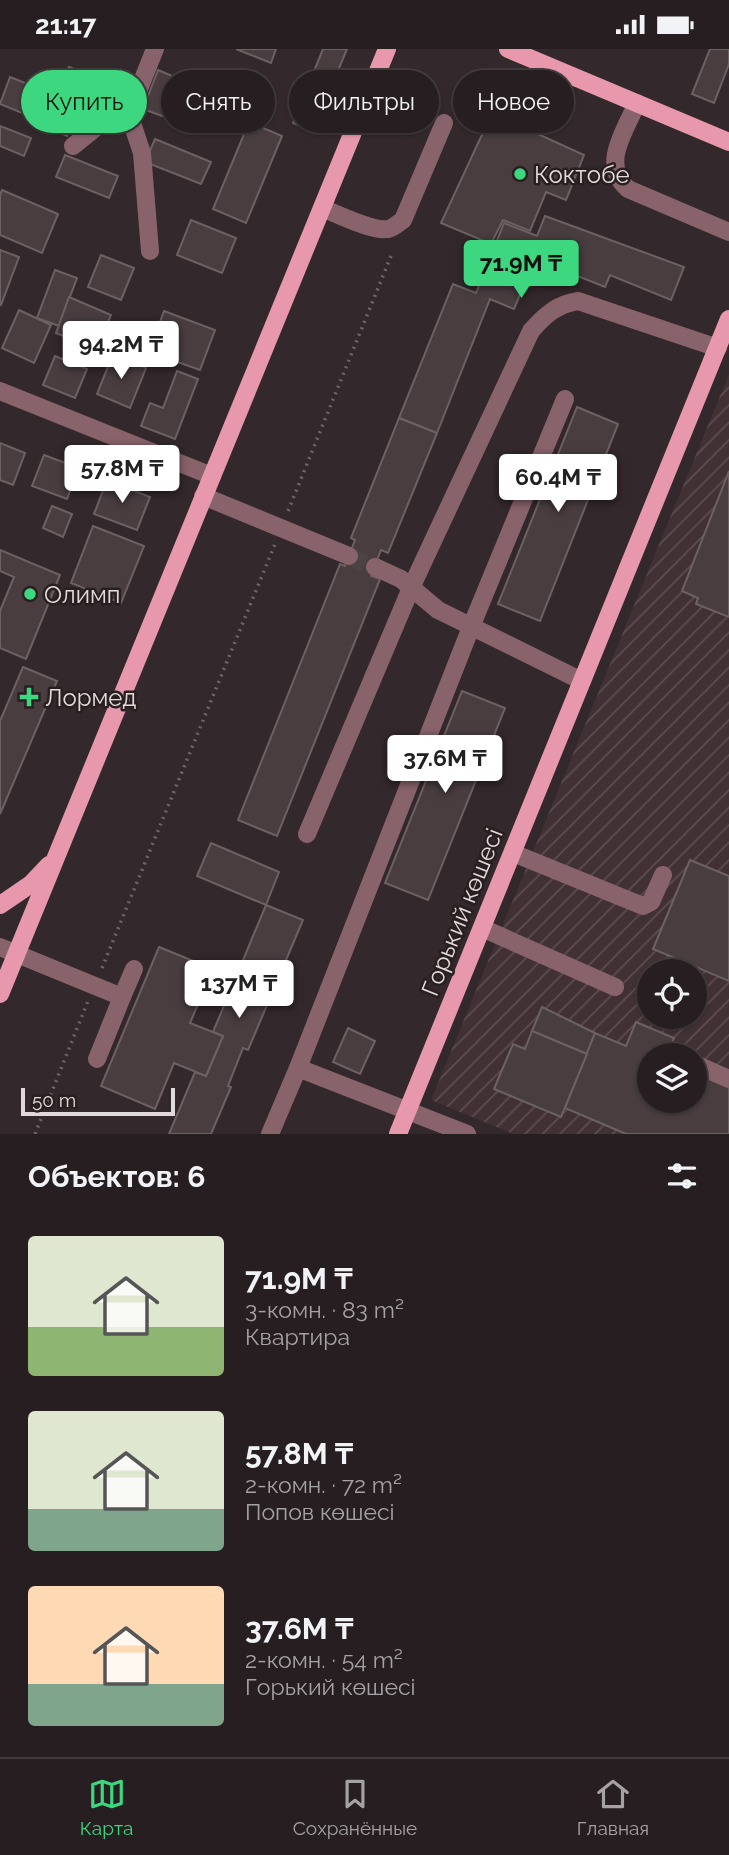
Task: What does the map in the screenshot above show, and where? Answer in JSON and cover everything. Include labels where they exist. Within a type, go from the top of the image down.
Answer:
[{"type":"main road","points":[[0,995],[8,951],[63,845],[387,49]]},
{"type":"main road","points":[[511,50],[729,142]]},
{"type":"main road","name":"Горький көшесі","points":[[398,1134],[729,319]]},
{"type":"main road","points":[[0,905],[32,884],[54,860],[63,845]]},
{"type":"street","points":[[147,70],[155,49]]},
{"type":"street","points":[[637,103],[614,160],[614,171],[619,182],[628,189],[729,232]]},
{"type":"street","points":[[322,208],[375,228],[390,229],[396,225],[402,220],[443,123]]},
{"type":"street","points":[[73,146],[89,133]]},
{"type":"street","points":[[135,133],[142,153],[150,251]]},
{"type":"street","points":[[307,834],[411,588],[531,331],[543,318],[567,303],[578,301],[718,348]]},
{"type":"street","points":[[0,390],[212,476]]},
{"type":"street","points":[[270,1134],[471,627],[565,399]]},
{"type":"street","points":[[203,496],[349,556]]},
{"type":"street","points":[[375,567],[401,579],[438,610],[582,681]]},
{"type":"street","points":[[513,853],[643,906],[652,902],[663,875]]},
{"type":"street","points":[[482,928],[615,987]]},
{"type":"street","points":[[8,951],[122,997]]},
{"type":"street","points":[[97,1059],[134,969]]},
{"type":"street","points":[[298,1068],[467,1134]]},
{"type":"street","points":[[707,1069],[729,1079]]},
{"type":"path","points":[[35,1134],[391,257]]},
{"type":"shaded area","points":[[729,374],[729,1134],[513,1134],[431,1100]]},
{"type":"building","points":[[236,49],[276,49],[271,63]]},
{"type":"building","points":[[323,49],[347,49],[338,70],[314,70]]},
{"type":"building","points":[[710,49],[729,49],[729,64],[714,103],[692,94]]},
{"type":"building","points":[[158,70],[161,71],[161,116],[147,110],[147,99]]},
{"type":"building","points":[[10,77],[21,81],[21,113],[0,104]]},
{"type":"building","points":[[0,126],[31,138],[24,156],[0,146]]},
{"type":"building","points":[[244,133],[275,133],[282,136],[246,223],[213,209]]},
{"type":"building","name":"Коктобе","points":[[483,133],[536,133],[584,155],[566,200],[546,192],[530,231],[503,220],[491,244],[441,223]]},
{"type":"building","points":[[155,139],[211,162],[201,184],[145,162]]},
{"type":"building","points":[[65,155],[118,176],[109,198],[56,177]]},
{"type":"building","points":[[2,190],[58,214],[42,253],[0,235]]},
{"type":"building","points":[[545,216],[684,267],[671,300],[610,275],[605,287],[535,259],[514,309],[490,299],[437,433],[399,418],[453,284],[476,293],[504,223],[537,236]]},
{"type":"building","points":[[191,220],[236,238],[222,273],[177,255]]},
{"type":"building","points":[[0,250],[19,257],[1,305],[0,304]]},
{"type":"building","points":[[101,255],[134,268],[121,300],[88,287]]},
{"type":"building","points":[[55,270],[77,278],[59,326],[37,318]]},
{"type":"building","points":[[69,297],[111,315],[96,350],[56,333]]},
{"type":"building","points":[[19,310],[51,325],[34,363],[2,348]]},
{"type":"building","points":[[164,311],[215,330],[200,370],[149,352]]},
{"type":"building","points":[[113,354],[146,368],[130,408],[97,394]]},
{"type":"building","points":[[55,356],[87,369],[75,398],[43,385]]},
{"type":"building","points":[[177,371],[198,379],[175,439],[141,426],[150,403],[163,408]]},
{"type":"building","points":[[577,407],[618,424],[540,621],[498,604]]},
{"type":"building","points":[[399,418],[437,433],[388,553],[381,550],[371,576],[380,579],[277,836],[238,820],[340,564],[345,566],[355,540],[351,538]]},
{"type":"building","points":[[0,443],[25,453],[13,485],[0,480]]},
{"type":"building","points":[[44,455],[79,468],[67,499],[32,486]]},
{"type":"building","points":[[729,471],[729,617],[696,604],[698,598],[682,591]]},
{"type":"building","points":[[107,480],[150,497],[137,530],[94,514]]},
{"type":"building","points":[[52,506],[72,514],[63,537],[43,528]]},
{"type":"building","points":[[93,526],[144,546],[121,603],[71,583]]},
{"type":"building","name":"Олимп","points":[[0,550],[60,575],[26,659],[0,648],[0,611],[14,577],[0,571]]},
{"type":"building","points":[[23,667],[57,681],[0,814],[0,721]]},
{"type":"building","points":[[462,691],[505,708],[428,900],[385,883]]},
{"type":"building","points":[[211,843],[279,872],[266,905],[197,876]]},
{"type":"building","points":[[690,860],[729,876],[729,981],[707,972],[707,959],[677,959],[653,949]]},
{"type":"building","points":[[266,905],[303,920],[248,1050],[243,1048],[228,1086],[231,1087],[211,1134],[169,1134],[195,1072],[206,1076],[223,1036],[213,1032]]},
{"type":"building","points":[[159,947],[213,969],[190,1023],[223,1036],[206,1076],[174,1063],[155,1109],[101,1086]]},
{"type":"building","points":[[542,1007],[595,1033],[587,1054],[532,1031]]},
{"type":"building","points":[[636,1022],[637,1029],[653,1029],[674,1038],[672,1043],[637,1043],[637,1113],[707,1113],[707,1078],[729,1087],[729,1134],[626,1134],[565,1108],[595,1033],[626,1046]]},
{"type":"building","points":[[348,1028],[375,1041],[360,1074],[333,1062]]},
{"type":"building","points":[[532,1031],[587,1054],[561,1117],[494,1089],[513,1044],[525,1049]]},
{"type":"tunnel","points":[[349,556],[375,567]]},
{"type":"place","name":"Коктобе","points":[[520,174]]},
{"type":"place","name":"Олимп","points":[[30,594]]},
{"type":"place","name":"Лормед","points":[[29,697]]}]
